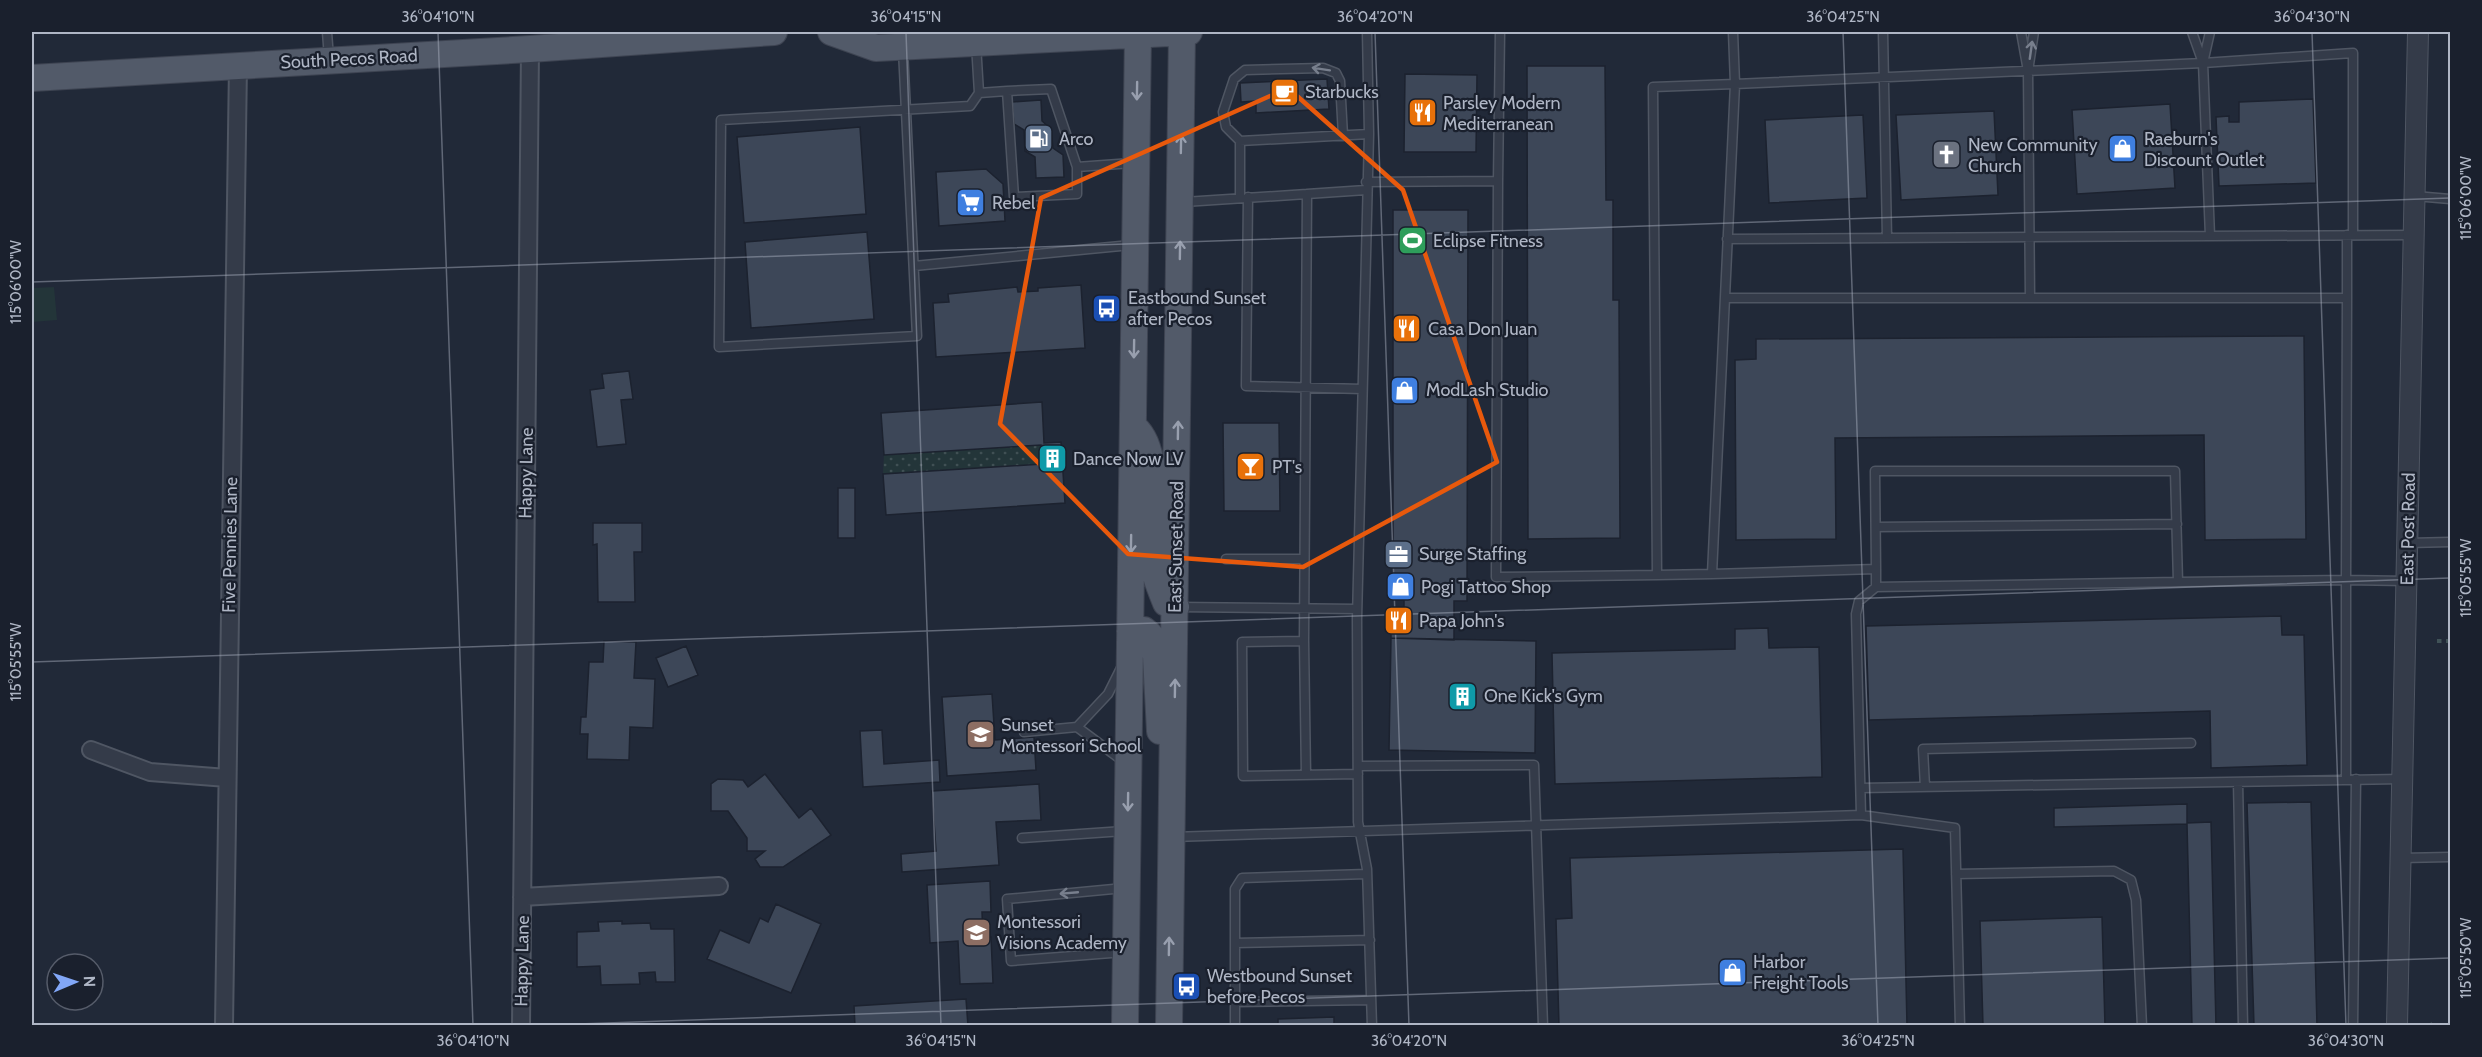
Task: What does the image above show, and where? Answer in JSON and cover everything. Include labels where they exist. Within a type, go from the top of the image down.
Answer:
[{"type":"main road","name":"South Pecos Road","points":[[32,78],[530,49],[774,32]]},
{"type":"main road","points":[[831,32],[876,48],[1138,32],[1189,32]]},
{"type":"main road","points":[[1125,1026],[1138,32]]},
{"type":"main road","name":"East Sunset Road","points":[[1169,1026],[1182,32]]},
{"type":"main road","points":[[1133,426],[1143,435],[1150,457],[1150,523],[1155,570],[1166,603],[1176,607]]},
{"type":"main road","points":[[1130,631],[1144,630],[1150,634],[1156,656],[1156,691],[1161,742],[1166,759],[1174,766]]},
{"type":"street","name":"East Post Road","points":[[2397,1026],[2418,32]]},
{"type":"street","name":"Happy Lane","points":[[521,1026],[530,49]]},
{"type":"street","name":"Five Pennies Lane","points":[[224,1026],[238,66]]},
{"type":"street","points":[[91,750],[150,772],[226,778]]},
{"type":"street","name":"Happy Lane","points":[[522,897],[719,886]]},
{"type":"lane","points":[[327,32],[329,60]]},
{"type":"lane","points":[[1367,32],[1369,134],[1357,609],[1360,830],[1367,874],[1372,1026]]},
{"type":"lane","points":[[1500,32],[1496,577],[1876,569]]},
{"type":"lane","points":[[1712,574],[1735,84],[1733,32]]},
{"type":"lane","points":[[1883,32],[1887,238]]},
{"type":"lane","points":[[2021,32],[2028,71],[2030,298]]},
{"type":"lane","points":[[2028,71],[2034,32]]},
{"type":"lane","points":[[2192,32],[2203,63]]},
{"type":"lane","points":[[2210,32],[2203,63],[2210,236]]},
{"type":"lane","points":[[902,47],[905,108],[914,266],[917,336],[719,347],[721,120],[905,108],[970,106],[979,93],[975,42]]},
{"type":"lane","points":[[1657,575],[1653,87],[2203,63],[2353,53],[2348,298],[2346,780]]},
{"type":"lane","points":[[1343,136],[1340,81],[1336,73],[1323,68],[1245,70],[1234,79],[1223,112],[1226,127],[1240,141],[1244,197],[1246,386],[1362,389]]},
{"type":"lane","points":[[979,93],[1051,89],[1077,167],[1077,194],[1014,197],[1007,92]]},
{"type":"lane","points":[[1240,141],[1369,134]]},
{"type":"lane","points":[[1077,167],[1136,163]]},
{"type":"lane","points":[[1181,202],[1306,194],[1366,186],[1498,181]]},
{"type":"lane","points":[[1306,194],[1304,559],[1306,775]]},
{"type":"lane","points":[[2415,196],[2451,198]]},
{"type":"lane","points":[[1727,239],[2414,235]]},
{"type":"lane","points":[[914,266],[1135,245]]},
{"type":"lane","points":[[1725,298],[2348,298]]},
{"type":"lane","points":[[1876,587],[1875,471],[2175,471],[2178,582]]},
{"type":"lane","points":[[1876,527],[2177,524]]},
{"type":"lane","points":[[2407,543],[2451,542]]},
{"type":"lane","points":[[1226,559],[1304,559]]},
{"type":"lane","points":[[1861,815],[1856,614],[1859,601],[1876,587],[2407,581]]},
{"type":"lane","points":[[1176,607],[1357,609]]},
{"type":"lane","points":[[1024,732],[1077,727],[1108,694],[1122,667],[1130,631]]},
{"type":"lane","points":[[1304,641],[1242,642],[1243,776],[1534,765],[1538,825],[1543,1026]]},
{"type":"lane","points":[[1077,727],[1128,765]]},
{"type":"lane","points":[[1926,787],[1923,748],[2191,743]]},
{"type":"lane","points":[[2354,1026],[2356,779]]},
{"type":"lane","points":[[1861,788],[2402,779]]},
{"type":"lane","points":[[2238,782],[2243,1026]]},
{"type":"lane","points":[[1173,837],[1861,815],[1954,828],[1960,1026]]},
{"type":"lane","points":[[1022,838],[1128,830]]},
{"type":"lane","points":[[2400,858],[2451,857]]},
{"type":"lane","points":[[1956,874],[2114,871],[2131,880],[2136,900],[2142,1026]]},
{"type":"lane","points":[[1235,1026],[1235,889],[1242,878],[1367,874]]},
{"type":"lane","points":[[1126,952],[1011,961],[1007,898],[1127,888]]},
{"type":"lane","points":[[1234,943],[1370,940]]},
{"type":"lane","points":[[1235,1002],[1371,1000]]},
{"type":"path","points":[[2437,640],[2451,640]]},
{"type":"highlighted area","points":[[1288,88],[1403,190],[1497,462],[1303,567],[1128,554],[1000,424],[1041,198]]},
{"type":"shaded area","points":[[54,287],[57,320],[32,322],[32,288]]},
{"type":"shaded area","points":[[1041,445],[1042,464],[883,474],[884,455]]},
{"type":"building","points":[[1527,66],[1605,66],[1606,200],[1613,200],[1613,300],[1619,300],[1620,538],[1528,539]]},
{"type":"building","points":[[1405,74],[1477,75],[1476,152],[1404,152]]},
{"type":"building","name":"Starbucks","points":[[1327,79],[1329,109],[1256,113],[1256,101],[1241,102],[1240,83]]},
{"type":"building","points":[[2313,99],[2316,183],[2219,186],[2216,117],[2229,116],[2229,122],[2239,122],[2239,102]]},
{"type":"building","name":"Arco","points":[[1041,100],[1042,121],[1051,129],[1053,148],[1063,155],[1064,177],[1036,178],[1035,157],[1025,151],[1024,130],[1014,124],[1012,102]]},
{"type":"building","name":"Raeburn's Discount Outlet","points":[[2170,104],[2175,188],[2077,194],[2072,110]]},
{"type":"building","name":"New Community Church","points":[[1994,111],[1998,195],[1901,200],[1896,115]]},
{"type":"building","points":[[1863,115],[1867,198],[1769,203],[1765,120]]},
{"type":"building","points":[[860,127],[866,214],[744,223],[737,137]]},
{"type":"building","name":"Rebel","points":[[986,169],[1003,184],[1005,221],[939,226],[936,172]]},
{"type":"building","points":[[1393,210],[1468,210],[1467,601],[1454,601],[1454,640],[1391,638],[1391,612],[1404,612],[1404,600],[1393,600]]},
{"type":"building","points":[[867,232],[874,319],[751,328],[745,242]]},
{"type":"building","points":[[1081,285],[1085,348],[936,357],[933,303],[949,302],[948,294],[1017,287],[1018,292],[1038,291],[1038,288]]},
{"type":"building","points":[[2304,336],[2306,539],[2205,540],[2204,435],[1835,438],[1836,539],[1736,540],[1735,360],[1756,359],[1756,339]]},
{"type":"building","points":[[629,371],[633,399],[621,400],[626,444],[597,447],[590,390],[604,388],[602,374]]},
{"type":"building","name":"Dance Now LV","points":[[1042,402],[1044,443],[1061,442],[1065,503],[886,515],[883,474],[1042,464],[1041,445],[884,455],[881,413]]},
{"type":"building","name":"PT's","points":[[1223,423],[1279,423],[1280,511],[1224,511]]},
{"type":"building","points":[[838,488],[855,488],[855,538],[838,538]]},
{"type":"building","points":[[593,523],[642,523],[642,552],[634,552],[635,602],[598,602],[597,544],[593,545]]},
{"type":"building","points":[[2281,616],[2282,635],[2304,635],[2307,765],[2211,768],[2210,711],[1869,720],[1866,626]]},
{"type":"building","points":[[1768,628],[1769,648],[1819,647],[1822,777],[1555,784],[1552,653],[1735,649],[1735,629]]},
{"type":"building","name":"One Kick's Gym","points":[[1391,638],[1536,641],[1535,753],[1389,750]]},
{"type":"building","points":[[604,641],[636,642],[634,678],[655,679],[653,728],[630,727],[629,760],[587,759],[588,734],[580,734],[581,717],[586,717],[589,662],[603,662]]},
{"type":"building","points":[[686,646],[698,675],[668,687],[656,658]]},
{"type":"building","points":[[992,694],[995,740],[1034,737],[1036,770],[947,776],[942,697]]},
{"type":"building","points":[[882,730],[884,764],[939,760],[940,782],[863,787],[860,731]]},
{"type":"building","points":[[765,774],[799,818],[811,808],[831,835],[783,867],[760,867],[755,859],[765,851],[747,851],[747,838],[728,811],[711,811],[711,784],[718,779],[743,780],[748,787]]},
{"type":"building","points":[[1039,784],[1041,820],[996,822],[999,865],[902,872],[901,854],[936,851],[932,791]]},
{"type":"building","points":[[2311,802],[2317,1026],[2254,1026],[2247,803]]},
{"type":"building","points":[[2187,804],[2187,823],[2211,822],[2216,1026],[2192,1026],[2187,824],[2054,827],[2054,808]]},
{"type":"building","name":"Harbor Freight Tools","points":[[1903,849],[1907,1026],[1559,1026],[1556,919],[1572,918],[1570,858]]},
{"type":"building","points":[[990,881],[991,912],[982,912],[983,937],[991,937],[993,983],[960,984],[958,941],[930,943],[927,885]]},
{"type":"building","points":[[776,904],[821,924],[791,993],[707,959],[720,930],[749,943],[760,918],[768,922]]},
{"type":"building","points":[[2102,917],[2105,1026],[1983,1026],[1980,921]]},
{"type":"building","points":[[622,921],[622,924],[650,923],[651,929],[674,929],[675,982],[656,982],[655,972],[639,973],[640,984],[601,985],[600,966],[577,967],[577,932],[599,931],[598,922]]},
{"type":"building","points":[[966,999],[968,1026],[855,1026],[854,1006]]},
{"type":"building","points":[[1334,1017],[1334,1026],[1278,1026],[1278,1019]]},
{"type":"place","name":"Starbucks","points":[[1284,92]]},
{"type":"place","name":"Parsley Modern Mediterranean","points":[[1422,113]]},
{"type":"place","name":"Arco","points":[[1038,139]]},
{"type":"place","name":"Raeburn's Discount Outlet","points":[[2123,149]]},
{"type":"place","name":"New Community Church","points":[[1947,155]]},
{"type":"place","name":"Rebel","points":[[971,203]]},
{"type":"place","name":"Eclipse Fitness","points":[[1412,241]]},
{"type":"place","name":"Eastbound Sunset after Pecos","points":[[1107,308]]},
{"type":"place","name":"Casa Don Juan","points":[[1407,329]]},
{"type":"place","name":"ModLash Studio","points":[[1405,390]]},
{"type":"place","name":"Dance Now LV","points":[[1052,459]]},
{"type":"place","name":"PT's","points":[[1251,467]]},
{"type":"place","name":"Surge Staffing","points":[[1398,554]]},
{"type":"place","name":"Pogi Tattoo Shop","points":[[1400,587]]},
{"type":"place","name":"Papa John's","points":[[1398,621]]},
{"type":"place","name":"One Kick's Gym","points":[[1463,696]]},
{"type":"place","name":"Sunset Montessori School","points":[[980,735]]},
{"type":"place","name":"Montessori Visions Academy","points":[[976,932]]},
{"type":"place","name":"Harbor Freight Tools","points":[[1732,972]]},
{"type":"place","name":"Westbound Sunset before Pecos","points":[[1186,986]]}]
